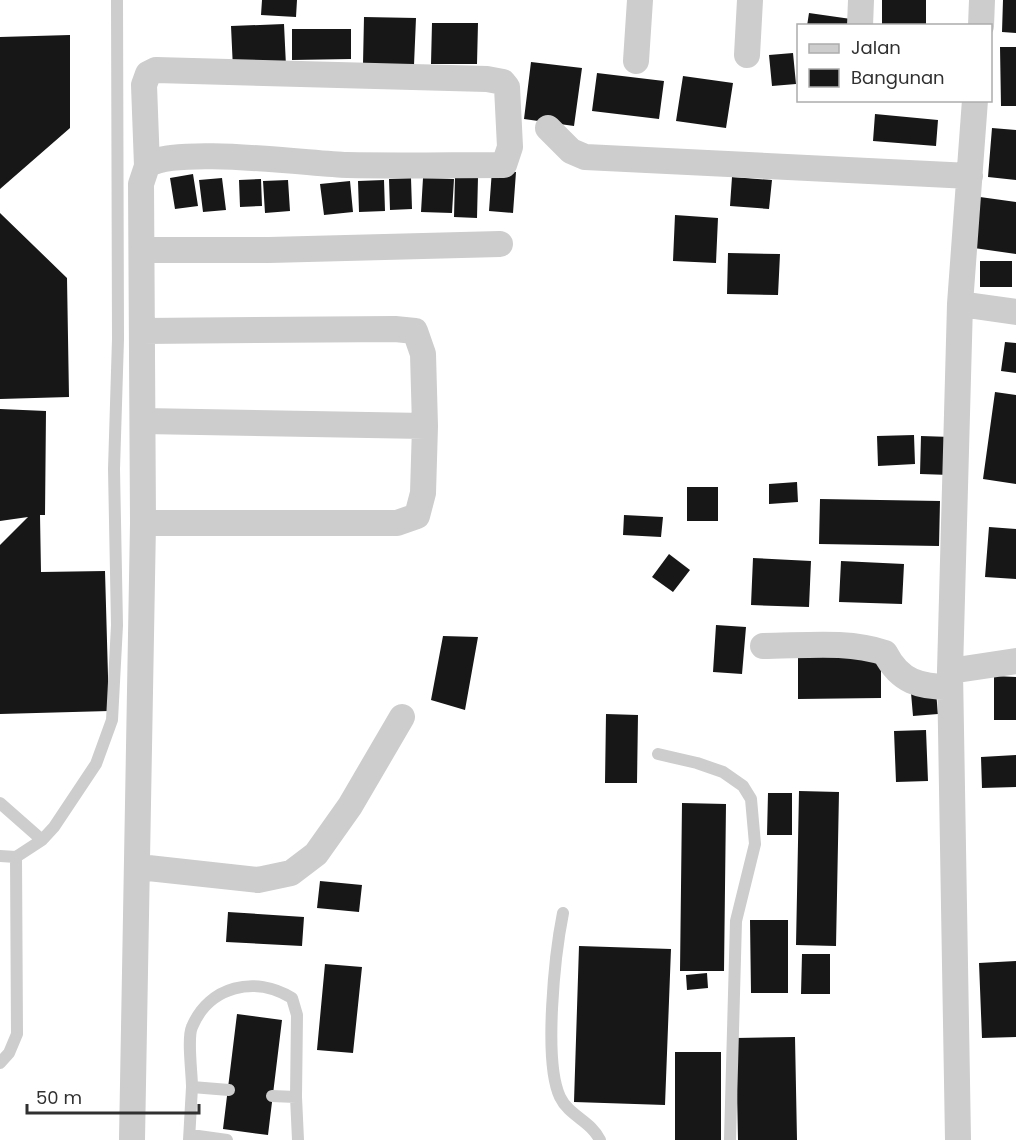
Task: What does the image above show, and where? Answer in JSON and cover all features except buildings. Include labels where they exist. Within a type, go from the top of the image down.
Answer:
[{"type":"street","points":[[636,61],[640,0]]},
{"type":"street","points":[[747,55],[750,0]]},
{"type":"street","points":[[860,24],[861,0]]},
{"type":"street","points":[[981,24],[982,0]]},
{"type":"street","points":[[132,1140],[139,867],[143,523],[141,184],[147,166],[144,85],[148,74],[156,70],[487,79],[503,82],[507,87],[510,147],[504,165],[347,165],[208,156],[156,161],[147,166]]},
{"type":"street","points":[[958,1140],[950,679],[960,304],[975,102]]},
{"type":"street","points":[[548,128],[571,151],[585,157],[970,176]]},
{"type":"street","points":[[141,250],[269,250],[500,244]]},
{"type":"street","points":[[960,304],[1016,312]]},
{"type":"street","points":[[142,331],[395,329],[415,331],[423,354],[425,426],[423,493],[417,516],[397,523],[143,523]]},
{"type":"street","points":[[143,421],[425,426]]},
{"type":"street","points":[[763,646],[877,650],[885,654],[890,662],[916,684],[950,679],[1016,661]]},
{"type":"street","points":[[139,867],[258,880],[291,873],[316,854],[350,806],[402,717]]},
{"type":"lane","points":[[0,856],[15,857],[42,840],[54,827],[96,764],[112,720],[117,625],[114,469],[118,339],[117,0]]},
{"type":"lane","points":[[658,754],[723,772],[743,786],[751,799],[755,844],[736,921],[730,1140]]},
{"type":"lane","points":[[0,803],[42,840]]},
{"type":"lane","points":[[0,1063],[9,1053],[17,1034],[15,857]]},
{"type":"lane","points":[[563,913],[557,942],[552,1023],[559,1094],[567,1110],[596,1131],[600,1140]]},
{"type":"lane","points":[[227,1140],[190,1137],[191,1028],[210,999],[233,988],[261,987],[278,989],[292,998],[297,1015],[298,1140]]},
{"type":"lane","points":[[192,1087],[229,1090]]},
{"type":"lane","points":[[272,1096],[296,1097]]}]
